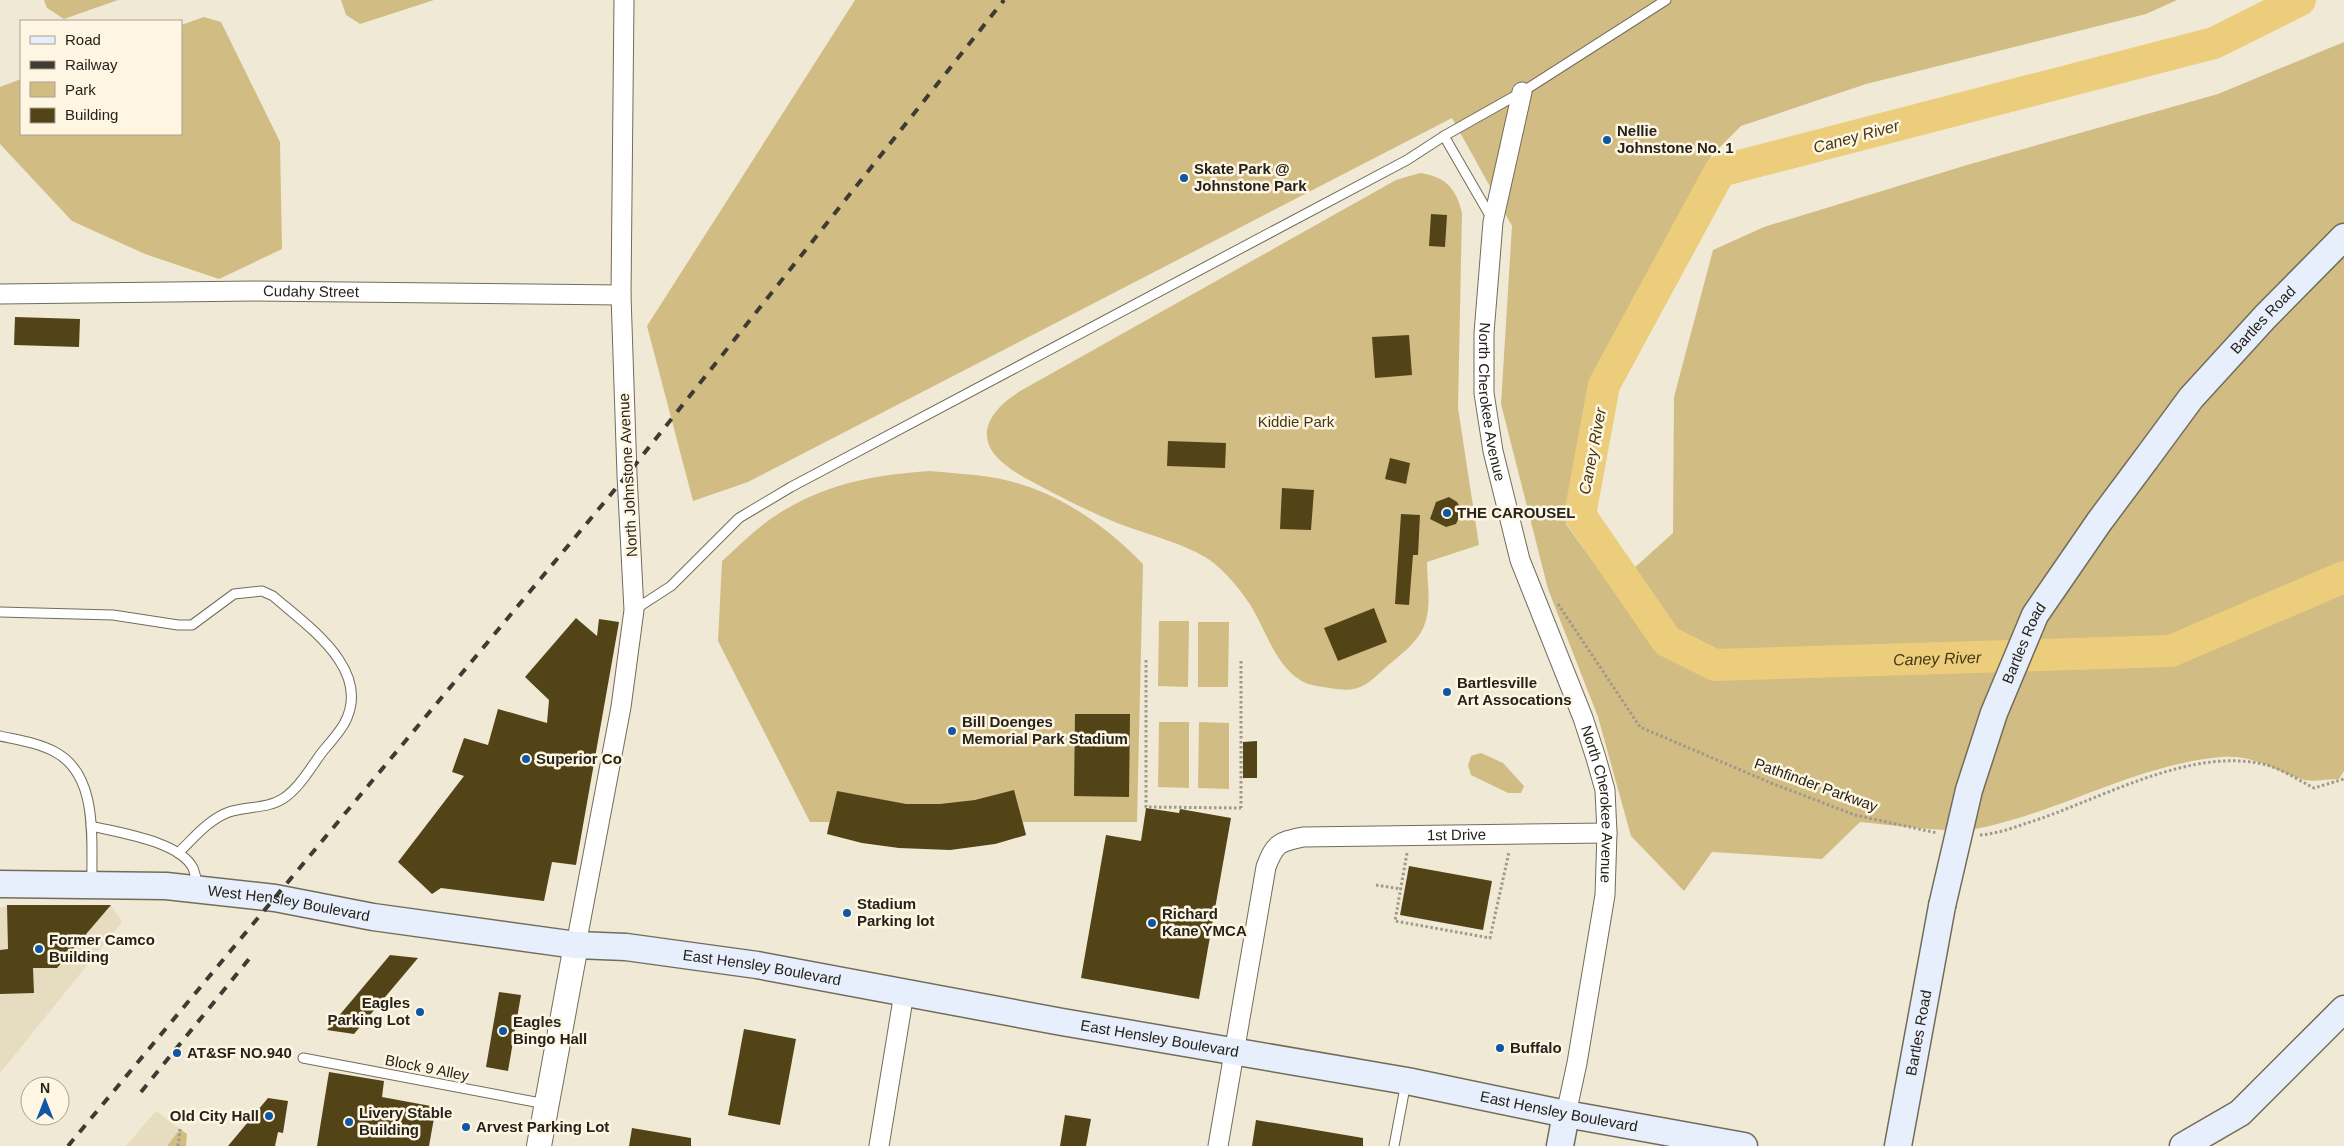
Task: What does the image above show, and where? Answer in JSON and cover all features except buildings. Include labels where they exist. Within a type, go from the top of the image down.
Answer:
[{"type":"main road","name":"Bartles Road","points":[[1898,1146],[1942,906],[1969,790],[1994,713],[2035,616],[2099,522],[2191,398],[2265,317],[2344,238]]},
{"type":"main road","name":"West Hensley Boulevard","points":[[0,884],[166,886],[275,898],[373,917],[576,945]]},
{"type":"main road","name":"East Hensley Boulevard","points":[[576,945],[626,948],[757,964],[904,993],[1406,1081],[1566,1114],[1733,1145]]},
{"type":"main road","points":[[2197,1143],[2240,1113],[2344,1009]]},
{"type":"main road","points":[[1560,1146],[1566,1114]]},
{"type":"street","name":"North Johnstone Avenue","points":[[576,945],[621,707],[634,610],[621,295],[624,0]]},
{"type":"street","name":"North Cherokee Avenue","points":[[1522,92],[1493,222],[1484,333],[1484,394],[1493,451],[1520,560],[1583,718],[1596,758],[1605,790],[1608,834],[1605,895],[1577,1063],[1566,1114]]},
{"type":"street","name":"Cudahy Street","points":[[0,294],[255,291],[621,295]]},
{"type":"street","name":"1st Drive","points":[[1218,1146],[1236,1052],[1266,867],[1274,848],[1283,841],[1303,837],[1608,834]]},
{"type":"street","points":[[538,1146],[576,945]]},
{"type":"street","points":[[879,1146],[904,993]]},
{"type":"lane","points":[[634,610],[671,586],[739,518],[784,492],[1407,160],[1444,136],[1522,92],[1666,0]]},
{"type":"lane","points":[[1444,136],[1493,222]]},
{"type":"lane","points":[[0,612],[113,615],[178,625],[192,625],[234,594],[262,591],[273,596],[331,648],[350,682],[350,703],[344,723],[296,786],[284,798],[274,803],[228,812],[214,820],[178,853]]},
{"type":"lane","points":[[0,736],[24,741],[56,753],[76,771],[87,796],[91,826],[92,885]]},
{"type":"lane","points":[[91,826],[153,842],[178,853],[193,868],[199,890]]},
{"type":"lane","name":"Block 9 Alley","points":[[302,1058],[546,1104]]},
{"type":"lane","points":[[1394,1146],[1406,1081]]},
{"type":"path","name":"Pathfinder Parkway","points":[[1553,596],[1640,727],[1771,782],[1855,814],[1944,835]]},
{"type":"path","points":[[1146,660],[1146,807],[1241,808],[1241,662]]},
{"type":"path","points":[[1976,835],[1993,834],[2043,818],[2148,777],[2214,761],[2241,762],[2271,767],[2314,788],[2344,779]]},
{"type":"path","points":[[1408,850],[1395,921],[1490,938],[1509,850]]},
{"type":"path","points":[[1376,885],[1401,889]]},
{"type":"path","points":[[178,1146],[180,1129]]},
{"type":"shaded area","points":[[12,905],[111,905],[122,922],[0,1073],[0,908]]},
{"type":"shaded area","points":[[156,1111],[180,1129],[167,1146],[126,1146]]},
{"type":"green space","points":[[44,0],[118,0],[64,19],[47,8]]},
{"type":"green space","points":[[341,0],[434,0],[360,24],[346,15]]},
{"type":"green space","points":[[855,0],[2177,0],[2146,14],[1866,84],[1741,126],[1712,155],[1587,390],[1566,524],[1612,588],[1673,533],[1674,397],[1713,250],[1764,227],[1967,165],[2218,94],[2344,42],[2344,771],[2339,779],[2309,781],[2245,758],[2221,757],[2191,761],[2132,777],[2045,809],[1985,827],[1940,830],[1860,822],[1822,859],[1712,852],[1684,891],[1631,836],[1598,717],[1548,589],[1501,404],[1512,226],[1452,118],[748,482],[693,501],[647,326]]},
{"type":"green space","points":[[204,17],[221,22],[280,142],[282,249],[219,279],[145,254],[72,221],[0,144],[0,87],[20,79],[20,135],[182,135],[182,25]]},
{"type":"green space","name":"Kiddie Park","points":[[1420,173],[1437,177],[1448,185],[1457,197],[1462,213],[1458,408],[1479,545],[1427,562],[1428,611],[1421,633],[1406,650],[1377,676],[1360,687],[1347,690],[1308,684],[1297,678],[1281,661],[1247,599],[1218,566],[1186,548],[1095,513],[1017,473],[995,455],[989,445],[988,426],[998,409],[1022,390],[1396,180]]},
{"type":"green space","name":"Bill Doenges Memorial Park Stadium","points":[[929,471],[990,477],[1034,489],[1074,508],[1092,520],[1127,548],[1143,564],[1137,822],[1023,822],[1026,835],[995,844],[827,834],[829,822],[810,822],[718,641],[722,561],[768,521],[811,496],[849,483],[888,475]]},
{"type":"green space","points":[[1159,621],[1189,621],[1188,687],[1158,686]]},
{"type":"green space","points":[[1198,622],[1229,622],[1228,687],[1198,687]]},
{"type":"green space","points":[[1159,722],[1189,722],[1189,788],[1158,787]]},
{"type":"green space","points":[[1199,722],[1229,723],[1229,789],[1198,788]]},
{"type":"green space","points":[[1481,753],[1503,763],[1524,786],[1521,793],[1508,793],[1471,775],[1468,766],[1471,756]]},
{"type":"green space","points":[[180,1129],[187,1134],[186,1146],[167,1146]]},
{"type":"waterway","name":"Caney River","points":[[2300,0],[2214,43],[1720,171],[1604,385],[1580,515],[1667,641],[1715,665],[2171,651],[2344,577]]},
{"type":"railway","points":[[68,1146],[627,475],[1004,0]]},
{"type":"railway","points":[[141,1092],[249,959]]},
{"type":"place","name":"Nellie Johnstone No. 1","points":[[1607,140]]},
{"type":"place","name":"Skate Park @ Johnstone Park","points":[[1184,178]]},
{"type":"place","name":"THE CAROUSEL","points":[[1447,513]]},
{"type":"place","name":"Bartlesville Art Assocations","points":[[1447,692]]},
{"type":"place","name":"Bill Doenges Memorial Park Stadium","points":[[952,731]]},
{"type":"place","name":"Superior Co","points":[[526,759]]},
{"type":"place","name":"Stadium Parking lot","points":[[847,913]]},
{"type":"place","name":"Richard Kane YMCA","points":[[1152,923]]},
{"type":"place","name":"Former Camco Building","points":[[39,949]]},
{"type":"place","name":"Eagles Parking Lot","points":[[420,1012]]},
{"type":"place","name":"Eagles Bingo Hall","points":[[503,1031]]},
{"type":"place","name":"Buffalo","points":[[1500,1048]]},
{"type":"place","name":"AT&SF NO.940","points":[[177,1053]]},
{"type":"place","name":"Old City Hall","points":[[269,1116]]},
{"type":"place","name":"Livery Stable Building","points":[[349,1122]]},
{"type":"place","name":"Arvest Parking Lot","points":[[466,1127]]}]
